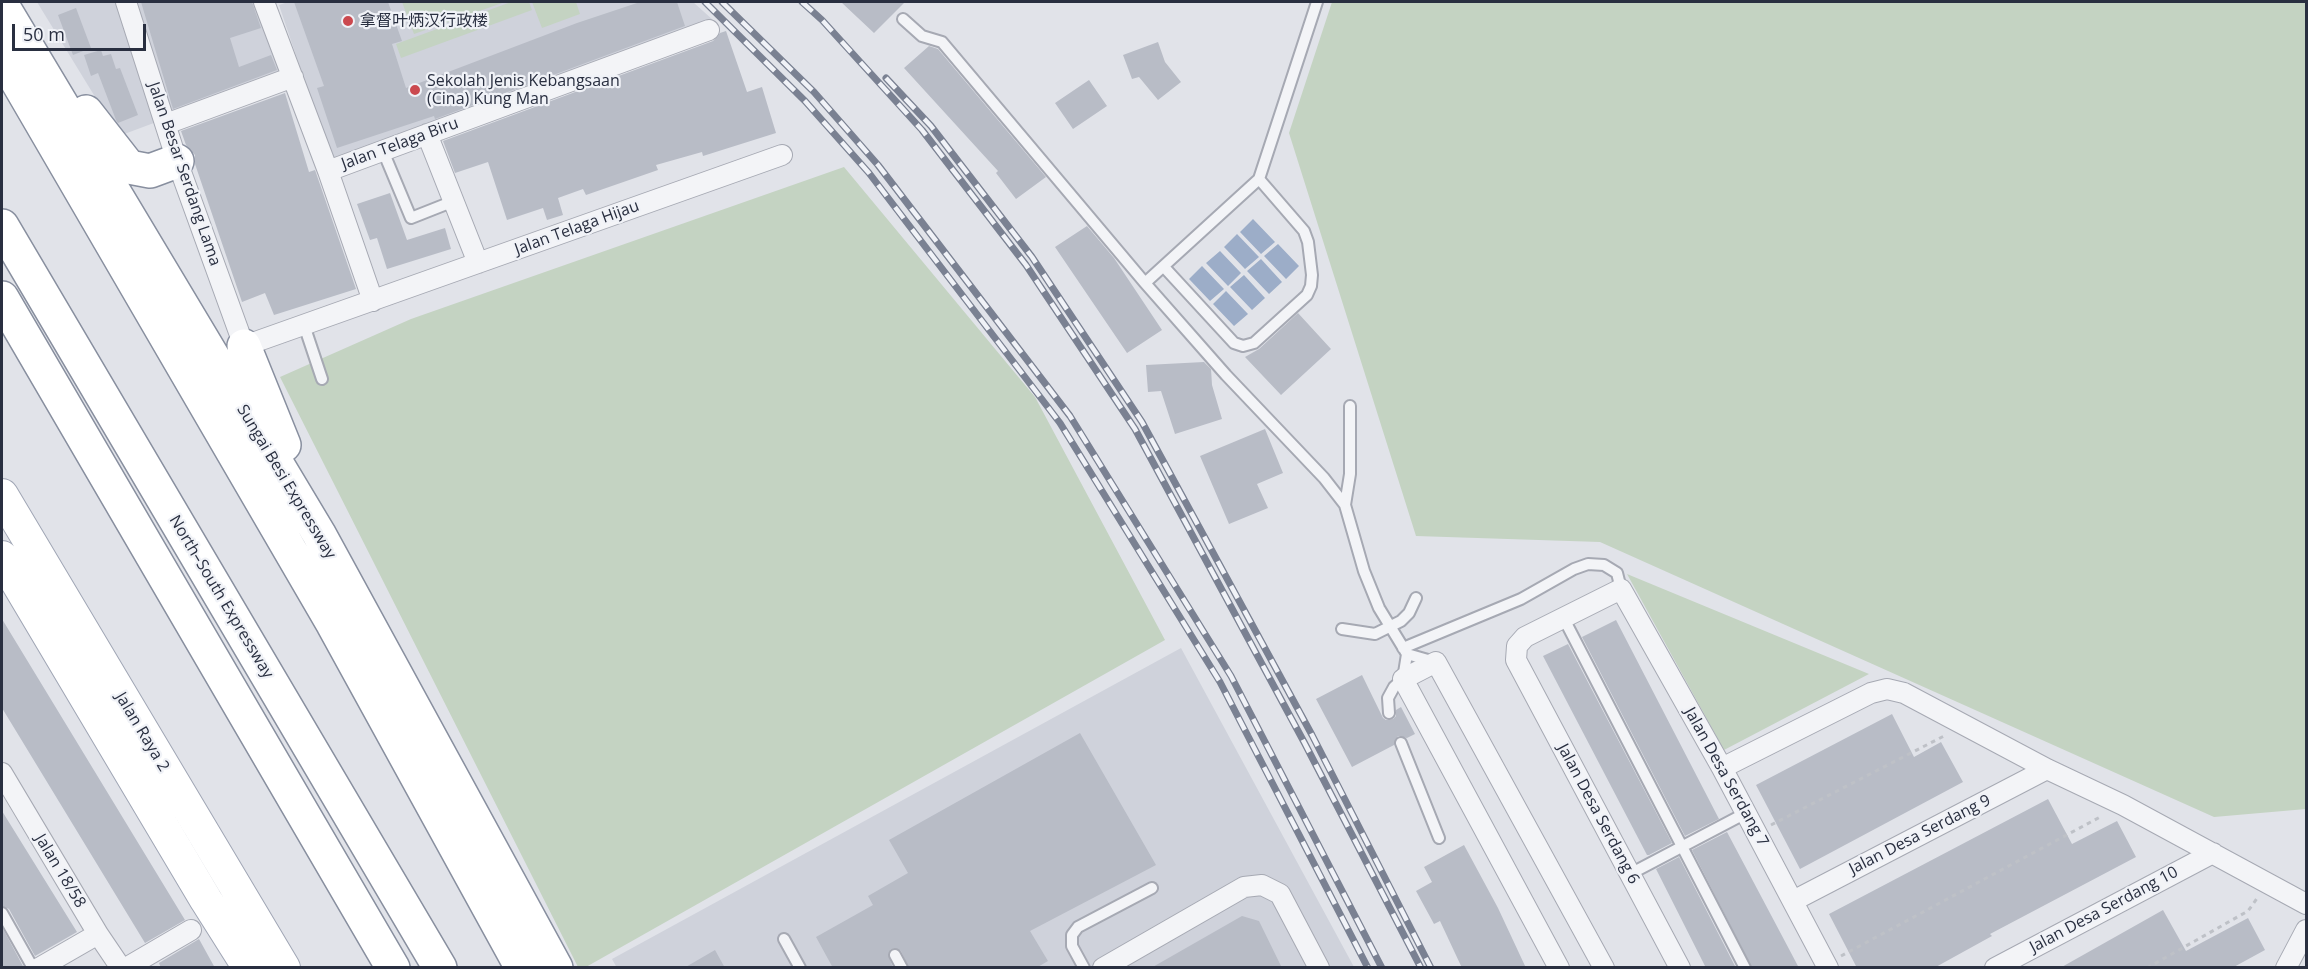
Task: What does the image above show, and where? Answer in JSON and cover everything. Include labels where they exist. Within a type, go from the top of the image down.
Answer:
[{"type":"highway","points":[[2,5],[129,167],[150,171],[177,161]]},
{"type":"highway","name":"Sungai Besi Expressway","points":[[2,5],[319,534],[556,968]]},
{"type":"highway","name":"Sungai Besi Expressway","points":[[2,55],[333,624],[522,968]]},
{"type":"highway","name":"North–South Expressway","points":[[2,226],[440,968]]},
{"type":"highway","points":[[2,298],[393,968]]},
{"type":"highway","points":[[244,346],[319,534]]},
{"type":"main road","name":"Jalan Raya 2","points":[[2,495],[171,782],[284,968]]},
{"type":"main road","name":"Jalan Raya 2","points":[[2,559],[249,968]]},
{"type":"street","name":"Jalan Besar Serdang Lama","points":[[126,2],[177,161],[244,346]]},
{"type":"street","points":[[270,3],[293,77],[373,300]]},
{"type":"street","name":"Jalan Telaga Biru","points":[[328,171],[709,30]]},
{"type":"street","points":[[166,124],[293,77]]},
{"type":"street","points":[[427,134],[478,263]]},
{"type":"street","name":"Jalan Telaga Hijau","points":[[244,346],[782,155]]},
{"type":"street","points":[[1563,617],[1621,589]]},
{"type":"street","name":"Jalan Desa Serdang 7","points":[[1621,589],[1722,768],[1827,966]]},
{"type":"street","name":"Jalan Desa Serdang 6","points":[[1563,617],[1525,637],[1516,646],[1516,660],[1680,968]]},
{"type":"street","points":[[1559,968],[1403,679],[1436,662],[1604,968]]},
{"type":"street","points":[[1722,768],[1871,693],[1887,689],[1904,693],[2047,769],[2123,805],[2307,904]]},
{"type":"street","name":"Jalan Desa Serdang 9","points":[[1793,901],[2047,769]]},
{"type":"street","name":"Jalan 18/58","points":[[2,773],[98,934],[121,968]]},
{"type":"street","name":"Jalan Desa Serdang 10","points":[[1995,968],[2212,853]]},
{"type":"street","points":[[1103,968],[1244,887],[1262,885],[1280,894],[1317,967]]},
{"type":"street","points":[[126,968],[191,930]]},
{"type":"street","points":[[39,968],[98,934]]},
{"type":"street","points":[[2286,968],[2305,934]]},
{"type":"lane","points":[[1145,283],[1258,179],[1317,2]]},
{"type":"lane","points":[[903,19],[922,36],[942,42],[1145,283],[1226,375],[1324,478],[1345,505],[1364,571],[1390,628],[1405,651],[1403,679],[1394,687],[1388,698],[1389,713]]},
{"type":"lane","points":[[383,151],[411,218],[453,201]]},
{"type":"lane","points":[[1164,267],[1234,343],[1243,346],[1254,343],[1306,295],[1311,286],[1312,275],[1308,242],[1304,231],[1258,179]]},
{"type":"lane","points":[[304,325],[322,379]]},
{"type":"lane","points":[[1345,505],[1350,474],[1350,406]]},
{"type":"lane","points":[[1405,651],[1521,599],[1574,569],[1588,564],[1604,565],[1617,573],[1621,589]]},
{"type":"lane","points":[[1342,629],[1375,634],[1390,628],[1409,613],[1416,598]]},
{"type":"lane","points":[[1563,617],[1745,968]]},
{"type":"lane","points":[[1405,651],[1436,662]]},
{"type":"lane","points":[[1401,743],[1439,838]]},
{"type":"lane","points":[[1630,874],[1746,813]]},
{"type":"lane","points":[[1084,968],[1072,946],[1072,935],[1078,927],[1152,888]]},
{"type":"lane","points":[[2,913],[33,968]]},
{"type":"lane","points":[[784,939],[800,968]]},
{"type":"lane","points":[[895,955],[902,968]]},
{"type":"path","points":[[1756,833],[1964,726]]},
{"type":"path","points":[[1827,966],[2123,805]]},
{"type":"path","points":[[2147,968],[2248,911],[2268,883]]},
{"type":"shaded area","points":[[37,2],[260,2],[285,74],[119,136]]},
{"type":"shaded area","name":"Sekolah Jenis Kebangsaan (Cina) Kung Man","points":[[288,2],[693,2],[713,20],[331,159],[279,5]]},
{"type":"shaded area","points":[[1181,648],[1354,967],[617,968],[612,959]]},
{"type":"green space","points":[[402,2],[505,2],[414,34]]},
{"type":"green space","points":[[511,2],[529,2],[532,10],[401,58],[396,44]]},
{"type":"green space","points":[[532,2],[576,2],[580,14],[542,28]]},
{"type":"green space","points":[[1332,2],[2306,2],[2306,809],[2214,817],[1600,542],[1416,536],[1289,133]]},
{"type":"green space","points":[[844,167],[1035,397],[1165,640],[586,967],[578,967],[280,377],[411,319]]},
{"type":"green space","points":[[1627,574],[1869,674],[1724,750]]},
{"type":"water","points":[[1253,219],[1275,242],[1261,254],[1240,232]]},
{"type":"water","points":[[1237,234],[1259,257],[1245,269],[1224,247]]},
{"type":"water","points":[[1278,244],[1299,266],[1286,279],[1264,256]]},
{"type":"water","points":[[1220,251],[1241,273],[1228,286],[1206,263]]},
{"type":"water","points":[[1261,259],[1282,282],[1269,294],[1247,271]]},
{"type":"water","points":[[1202,266],[1224,289],[1210,301],[1189,279]]},
{"type":"water","points":[[1244,275],[1265,298],[1252,310],[1230,287]]},
{"type":"water","points":[[1226,291],[1248,314],[1234,326],[1213,304]]},
{"type":"building","points":[[141,2],[252,2],[261,28],[230,38],[239,67],[271,55],[277,70],[173,109]]},
{"type":"building","name":"Sekolah Jenis Kebangsaan (Cina) Kung Man","points":[[294,2],[388,2],[402,41],[392,44],[406,88],[577,23],[640,2],[677,2],[685,26],[435,119],[434,116],[337,148],[317,88],[324,86]]},
{"type":"building","points":[[841,2],[905,2],[874,33]]},
{"type":"building","points":[[76,8],[91,48],[73,55],[58,15]]},
{"type":"building","points":[[726,31],[747,92],[762,87],[776,133],[703,156],[702,152],[656,165],[658,170],[586,195],[583,189],[558,198],[563,215],[547,220],[543,208],[507,220],[488,162],[455,173],[443,141],[713,41],[720,33]]},
{"type":"building","points":[[1158,42],[1165,62],[1181,82],[1158,100],[1139,77],[1132,79],[1123,55]]},
{"type":"building","points":[[929,46],[938,49],[1046,177],[1016,199],[996,173],[998,171],[904,68]]},
{"type":"building","points":[[101,50],[103,56],[111,54],[116,69],[120,68],[138,115],[118,123],[98,73],[91,76],[84,55]]},
{"type":"building","points":[[1089,80],[1107,106],[1073,129],[1055,103]]},
{"type":"building","points":[[285,93],[309,172],[315,170],[356,289],[274,315],[265,293],[242,302],[195,164],[195,155],[186,145],[181,131]]},
{"type":"building","points":[[390,193],[407,240],[445,228],[451,249],[387,269],[377,238],[370,240],[357,204]]},
{"type":"building","points":[[1087,226],[1114,258],[1162,330],[1127,353],[1055,247]]},
{"type":"building","points":[[1298,313],[1331,349],[1281,395],[1245,357],[1259,349]]},
{"type":"building","points":[[1204,362],[1211,369],[1212,385],[1222,419],[1175,434],[1161,391],[1148,392],[1146,365]]},
{"type":"building","points":[[1265,429],[1283,473],[1257,484],[1268,508],[1229,524],[1200,456]]},
{"type":"building","points":[[2,619],[185,920],[145,943],[2,708]]},
{"type":"building","points":[[1616,620],[1719,819],[1685,836],[1582,637]]},
{"type":"building","points":[[1568,644],[1672,843],[1649,855],[1543,656]]},
{"type":"building","points":[[1362,675],[1383,718],[1393,719],[1396,716],[1396,710],[1401,707],[1415,734],[1407,738],[1398,736],[1394,745],[1352,767],[1316,699]]},
{"type":"building","points":[[1892,714],[1914,757],[1941,742],[1963,782],[1800,869],[1756,785]]},
{"type":"building","points":[[1080,733],[1156,865],[1030,931],[1048,961],[1036,968],[909,968],[901,951],[895,948],[891,949],[888,954],[893,968],[833,968],[816,937],[873,905],[868,896],[908,873],[889,840]]},
{"type":"building","points":[[2048,799],[2072,844],[2117,821],[2136,857],[1990,934],[1992,936],[1934,968],[1857,968],[1829,914]]},
{"type":"building","points":[[2,811],[77,932],[35,956],[9,909],[2,906]]},
{"type":"building","points":[[1727,832],[1799,968],[1752,968],[1692,850]]},
{"type":"building","points":[[1464,845],[1498,908],[1526,968],[1462,968],[1440,921],[1434,924],[1416,891],[1432,882],[1424,867]]},
{"type":"building","points":[[1679,857],[1736,968],[1706,968],[1656,869]]},
{"type":"building","points":[[2163,910],[2186,951],[2248,918],[2265,950],[2232,968],[2060,968]]},
{"type":"building","points":[[1242,916],[1259,921],[1282,968],[1151,968]]},
{"type":"building","points":[[2,927],[24,968],[2,968]]},
{"type":"building","points":[[199,939],[215,968],[161,968],[159,963]]},
{"type":"building","points":[[715,950],[725,968],[684,968]]},
{"type":"railway","points":[[705,2],[805,101],[869,173],[1060,423],[1220,682],[1368,968]]},
{"type":"railway","points":[[722,2],[814,92],[878,165],[1070,416],[1231,676],[1382,968]]},
{"type":"railway","points":[[802,2],[822,20],[922,130],[1026,265],[1135,429],[1304,742],[1421,968]]},
{"type":"railway","points":[[886,78],[931,126],[1032,257],[1142,422],[1312,735],[1431,968]]},
{"type":"place","name":"拿督叶炳汉行政楼","points":[[348,21]]},
{"type":"place","name":"Sekolah Jenis Kebangsaan (Cina) Kung Man","points":[[415,90]]}]
